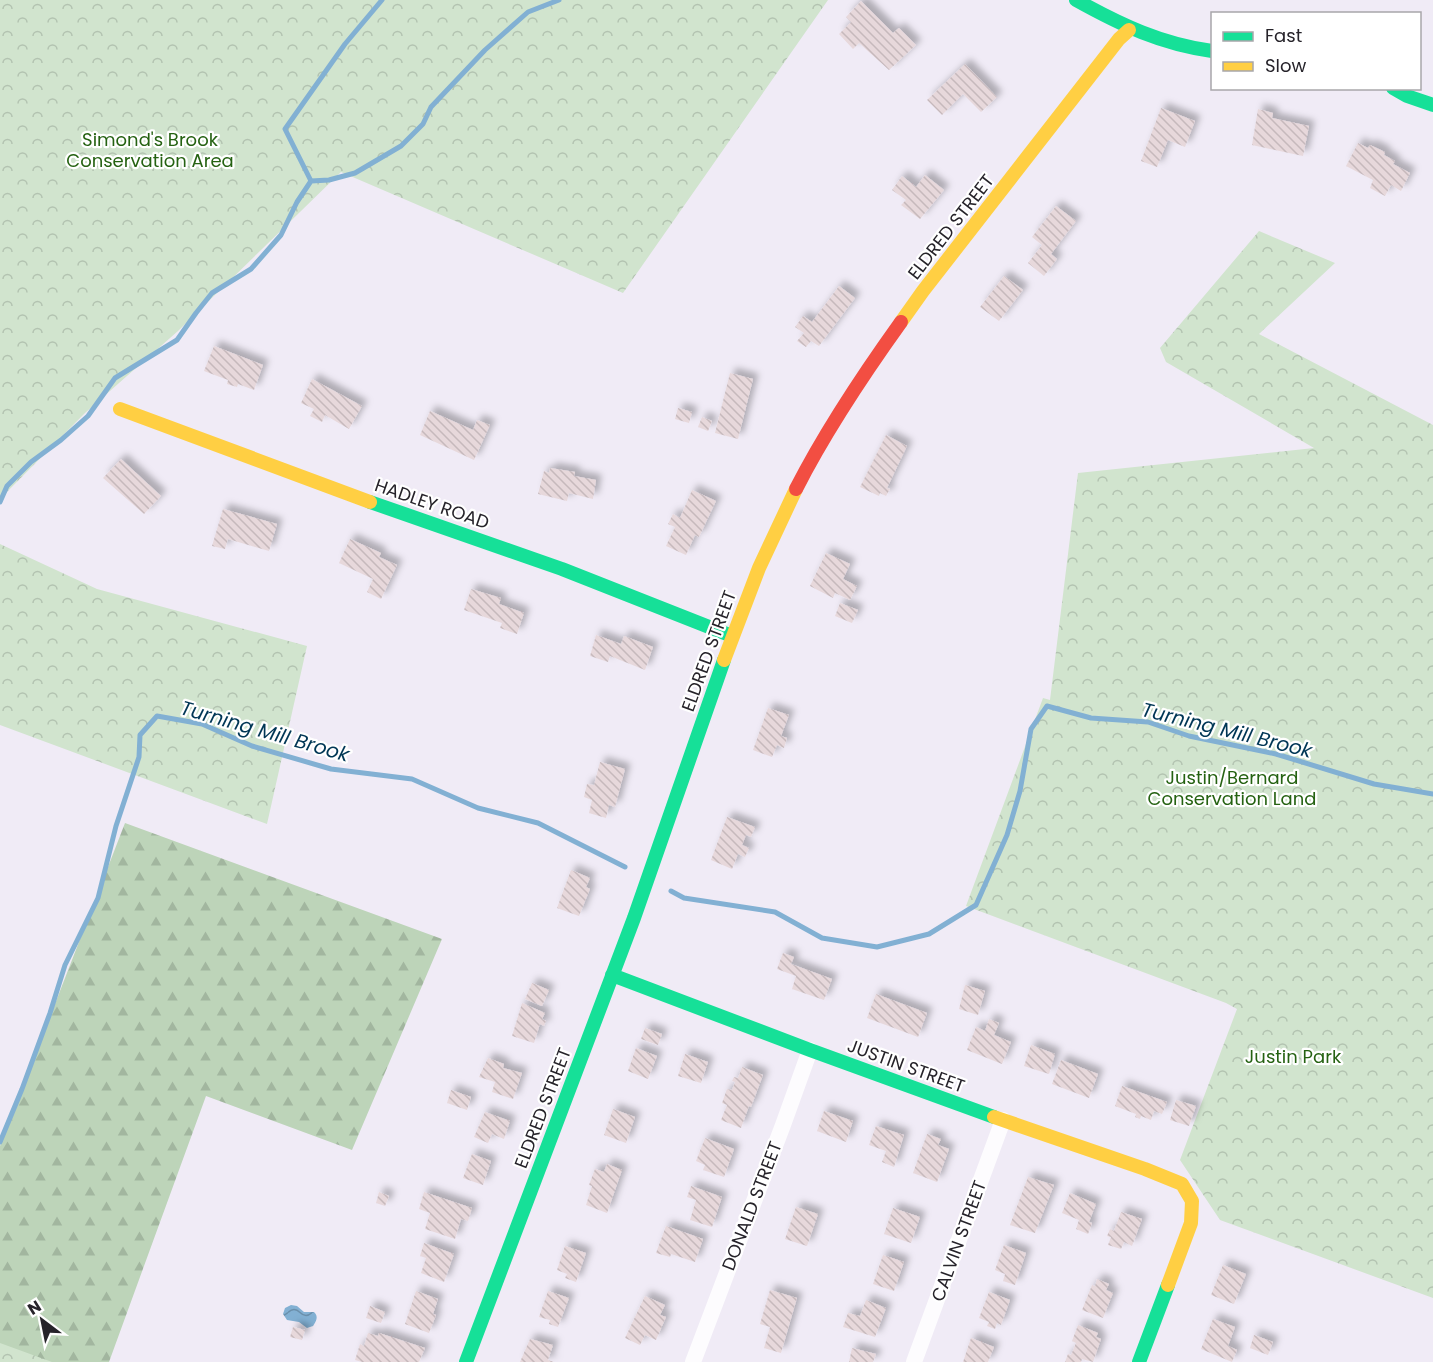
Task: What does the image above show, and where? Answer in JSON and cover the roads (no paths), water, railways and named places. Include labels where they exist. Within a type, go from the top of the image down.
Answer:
[{"type":"street","points":[[1076,0],[1129,30],[1166,43],[1211,51]]},
{"type":"street","name":"ELDRED STREET","points":[[466,1362],[634,918],[732,636],[784,513],[839,413],[923,291],[1119,39],[1129,30]]},
{"type":"street","points":[[1396,90],[1433,105]]},
{"type":"street","name":"HADLEY ROAD","points":[[120,409],[327,487],[562,569],[732,636]]},
{"type":"street","name":"JUSTIN STREET","points":[[612,975],[810,1050],[1182,1184],[1192,1201],[1191,1223],[1139,1362]]},
{"type":"street","name":"DONALD STREET","points":[[693,1362],[810,1050]]},
{"type":"street","name":"CALVIN STREET","points":[[914,1362],[1003,1120]]},
{"type":"water","points":[[291,1305],[297,1306],[304,1312],[314,1312],[317,1317],[313,1326],[307,1328],[299,1322],[287,1320],[283,1314],[285,1308]]},
{"type":"waterway","points":[[311,181],[285,129],[345,44],[382,0]]},
{"type":"waterway","points":[[0,502],[7,486],[31,462],[88,416],[115,378],[177,340],[212,293],[251,269],[281,235],[297,202],[311,181],[329,180],[355,173],[401,146],[423,124],[431,107],[485,50],[528,12],[559,0]]},
{"type":"waterway","name":"Turning Mill Brook","points":[[671,891],[684,898],[775,912],[822,938],[877,947],[929,934],[976,905],[1007,835],[1020,791],[1031,729],[1047,706],[1091,718],[1148,722],[1189,736],[1276,754],[1374,784],[1433,794]]},
{"type":"waterway","name":"Turning Mill Brook","points":[[0,1142],[50,1013],[65,965],[98,898],[116,826],[139,757],[140,735],[157,716],[202,724],[252,746],[331,769],[412,779],[478,808],[538,823],[625,867]]},
{"type":"park label","name":"Simond's Brook Conservation Area","points":[[150,150]]},
{"type":"park label","name":"Justin/Bernard Conservation Land","points":[[1232,788]]},
{"type":"park label","name":"Justin Park","points":[[1293,1057]]}]
